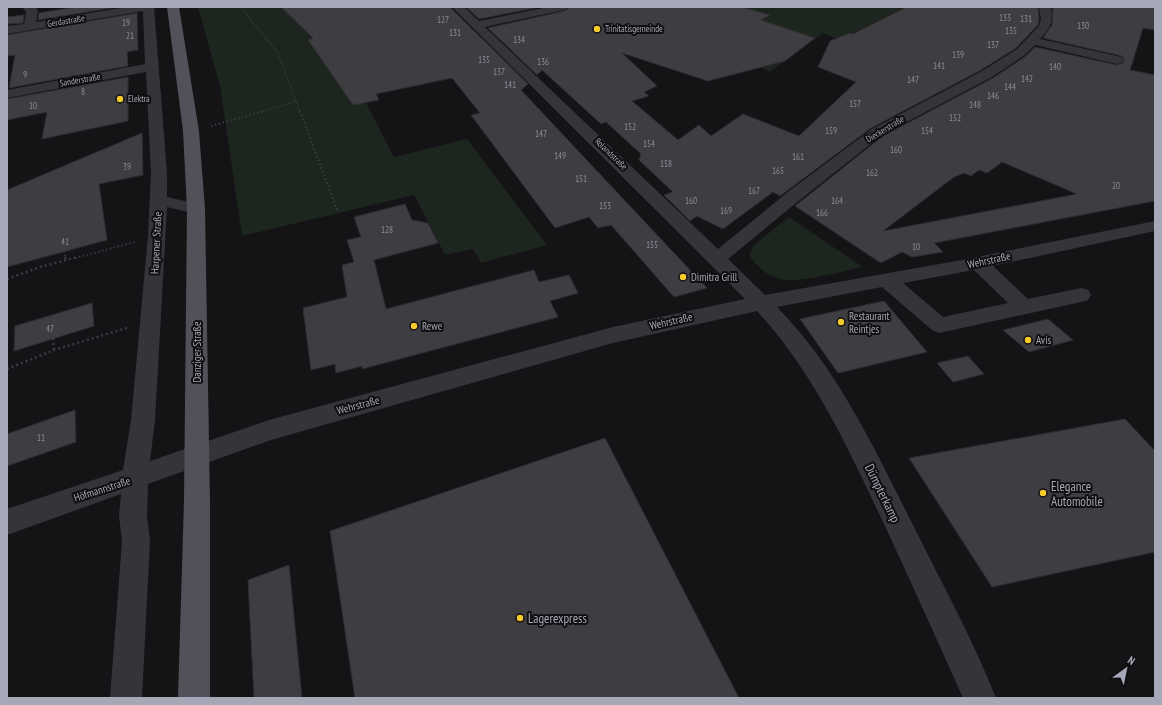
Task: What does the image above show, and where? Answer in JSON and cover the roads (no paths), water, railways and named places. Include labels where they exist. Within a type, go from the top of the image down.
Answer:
[{"type":"main road","name":"Danziger Straße","points":[[173,7],[191,131],[196,208],[197,456],[194,698]]},
{"type":"street","points":[[28,7],[28,9],[32,10],[29,26]]},
{"type":"street","name":"Gerdastraße","points":[[7,30],[148,7]]},
{"type":"street","name":"Harpener Straße","points":[[135,478],[142,433],[157,236],[159,173],[148,7]]},
{"type":"street","name":"Rolandstraße","points":[[458,7],[761,303]]},
{"type":"street","points":[[477,25],[564,7]]},
{"type":"street","name":"Dieckerstraße","points":[[717,259],[789,200],[877,132],[987,74],[1021,52],[1045,27],[1047,19],[1045,7]]},
{"type":"street","points":[[1033,41],[1117,60]]},
{"type":"street","name":"Sanderstraße","points":[[7,94],[153,67]]},
{"type":"street","points":[[158,200],[196,208]]},
{"type":"street","name":"Wehrstraße","points":[[197,456],[269,430],[613,335],[761,303],[886,280],[1155,226]]},
{"type":"street","points":[[977,262],[1024,306]]},
{"type":"street","points":[[886,280],[939,325],[1081,295]]},
{"type":"street","name":"Dümpterkamp","points":[[761,303],[783,326],[805,354],[852,429],[980,698]]},
{"type":"street","name":"Höfmannstraße","points":[[7,522],[197,456]]},
{"type":"street","points":[[126,698],[136,541],[133,516],[135,478]]},
{"type":"place","name":"Trinitatisgemeinde","points":[[597,29]]},
{"type":"place","name":"Elektra","points":[[120,99]]},
{"type":"place","name":"Dimitra Grill","points":[[683,277]]},
{"type":"place","name":"Restaurant Reintjes","points":[[841,322]]},
{"type":"place","name":"Rewe","points":[[414,326]]},
{"type":"place","name":"Avis","points":[[1028,340]]},
{"type":"place","name":"Elegance Automobile","points":[[1043,493]]},
{"type":"place","name":"Lagerexpress","points":[[520,618]]}]
